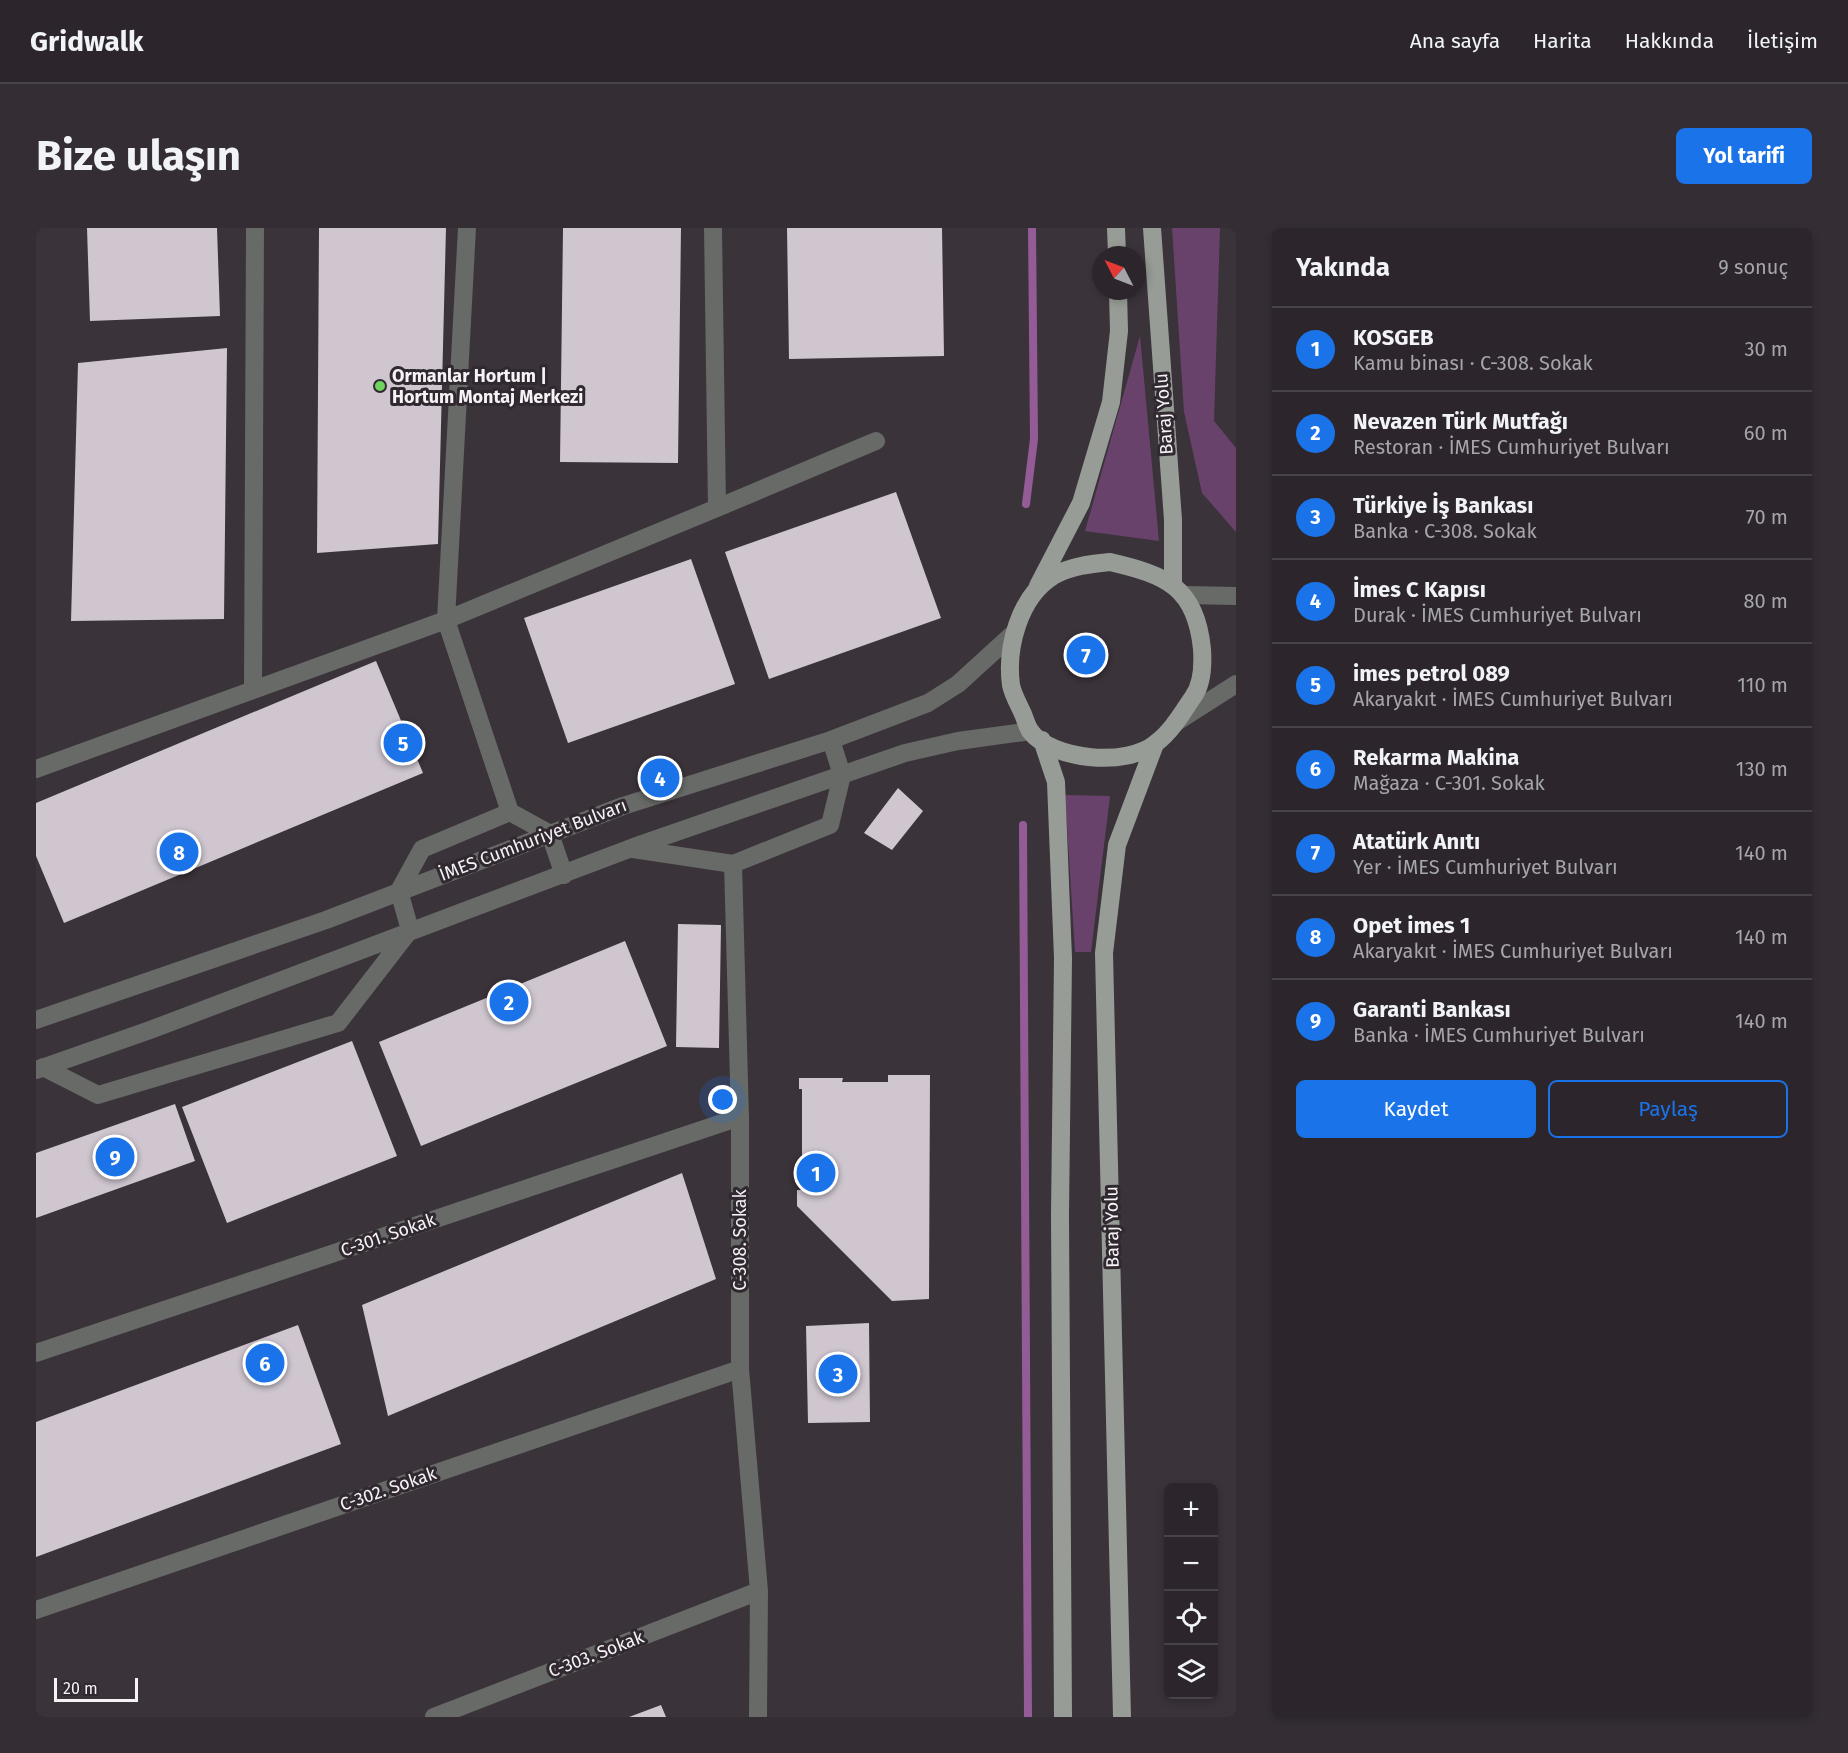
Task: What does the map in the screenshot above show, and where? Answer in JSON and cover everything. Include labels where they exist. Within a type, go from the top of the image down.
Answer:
[{"type":"main road","points":[[1116,228],[1117,246]]},
{"type":"main road","name":"Baraj Yolu","points":[[1152,228],[1178,591]]},
{"type":"main road","points":[[1063,1717],[1060,1215],[1063,958],[1056,782],[1012,687],[1009,658],[1014,633],[1081,503],[1111,402],[1119,332],[1118,300]]},
{"type":"main road","points":[[1032,597],[1052,577],[1080,565],[1110,562],[1140,569],[1178,591],[1194,610],[1203,664],[1196,693],[1175,723],[1155,744],[1127,756],[1097,759],[1068,752],[1036,736]]},
{"type":"main road","name":"Baraj Yolu","points":[[1122,1717],[1104,952],[1117,845],[1155,744]]},
{"type":"street","points":[[253,690],[255,228]]},
{"type":"street","points":[[467,228],[446,620],[510,812],[550,834],[564,875]]},
{"type":"street","points":[[713,228],[717,508]]},
{"type":"street","points":[[36,769],[446,620],[876,441]]},
{"type":"street","points":[[1178,591],[1236,596]]},
{"type":"street","name":"İMES Cumhuriyet Bulvarı","points":[[36,1020],[326,920],[623,806],[831,740],[928,703],[958,684],[1014,633]]},
{"type":"street","points":[[1175,723],[1236,684]]},
{"type":"street","points":[[39,1069],[150,1030],[410,930],[905,753],[1036,736]]},
{"type":"street","points":[[632,849],[733,864],[830,825],[842,775],[831,740]]},
{"type":"street","points":[[410,930],[399,891],[422,849],[510,812]]},
{"type":"street","name":"C-308. Sokak","points":[[733,864],[740,1117],[740,1368],[759,1591],[758,1717]]},
{"type":"street","points":[[39,1069],[98,1095],[338,1023],[410,930]]},
{"type":"street","name":"C-301. Sokak","points":[[36,1353],[740,1117]]},
{"type":"street","name":"C-302. Sokak","points":[[36,1610],[740,1368]]},
{"type":"street","name":"C-303. Sokak","points":[[434,1717],[759,1591]]},
{"type":"shaded area","points":[[1172,228],[1220,228],[1214,421],[1236,448],[1236,532],[1202,493],[1184,412]]},
{"type":"shaded area","points":[[1140,336],[1159,541],[1085,531]]},
{"type":"shaded area","points":[[1065,795],[1110,796],[1091,952],[1075,952]]},
{"type":"building","points":[[87,228],[217,228],[220,316],[90,321]]},
{"type":"building","name":"Ormanlar Hortum | Hortum Montaj Merkezi","points":[[319,228],[446,228],[438,544],[317,553]]},
{"type":"building","points":[[563,228],[681,228],[678,463],[560,462]]},
{"type":"building","points":[[787,228],[942,228],[944,356],[789,359]]},
{"type":"building","points":[[227,348],[224,619],[71,621],[78,363]]},
{"type":"building","points":[[896,492],[941,618],[769,679],[725,552]]},
{"type":"building","points":[[691,559],[735,684],[568,743],[524,618]]},
{"type":"building","points":[[376,661],[423,773],[64,923],[36,856],[36,803]]},
{"type":"building","points":[[898,788],[923,811],[892,850],[864,833]]},
{"type":"building","points":[[678,924],[721,925],[719,1048],[676,1047]]},
{"type":"building","points":[[625,941],[667,1046],[421,1146],[379,1042]]},
{"type":"building","points":[[352,1041],[397,1156],[227,1223],[182,1107]]},
{"type":"building","points":[[888,1075],[930,1075],[929,1299],[892,1301],[797,1206],[797,1190],[802,1190],[802,1089],[799,1089],[799,1078],[843,1078],[842,1082],[888,1082]]},
{"type":"building","points":[[175,1104],[195,1161],[36,1218],[36,1153]]},
{"type":"building","points":[[682,1173],[716,1279],[388,1416],[362,1305]]},
{"type":"building","points":[[869,1323],[870,1422],[808,1423],[806,1326]]},
{"type":"building","points":[[298,1325],[341,1444],[36,1557],[36,1422]]},
{"type":"building","points":[[661,1705],[666,1717],[629,1717]]},
{"type":"waterway","points":[[1026,504],[1034,439],[1032,228]]},
{"type":"waterway","points":[[1023,825],[1028,1717]]},
{"type":"place","name":"Ormanlar Hortum | Hortum Montaj Merkezi","points":[[380,386]]},
{"type":"place","name":"Atatürk Anıtı","points":[[1086,655]]},
{"type":"place","name":"imes petrol 089","points":[[403,743]]},
{"type":"place","name":"İmes C Kapısı","points":[[660,778]]},
{"type":"place","name":"Opet imes 1","points":[[179,852]]},
{"type":"place","name":"Nevazen Türk Mutfağı","points":[[509,1002]]},
{"type":"place","name":"Garanti Bankası","points":[[115,1157]]},
{"type":"place","name":"KOSGEB","points":[[816,1173]]},
{"type":"place","name":"Rekarma Makina","points":[[265,1363]]},
{"type":"place","name":"Türkiye İş Bankası","points":[[838,1374]]}]
